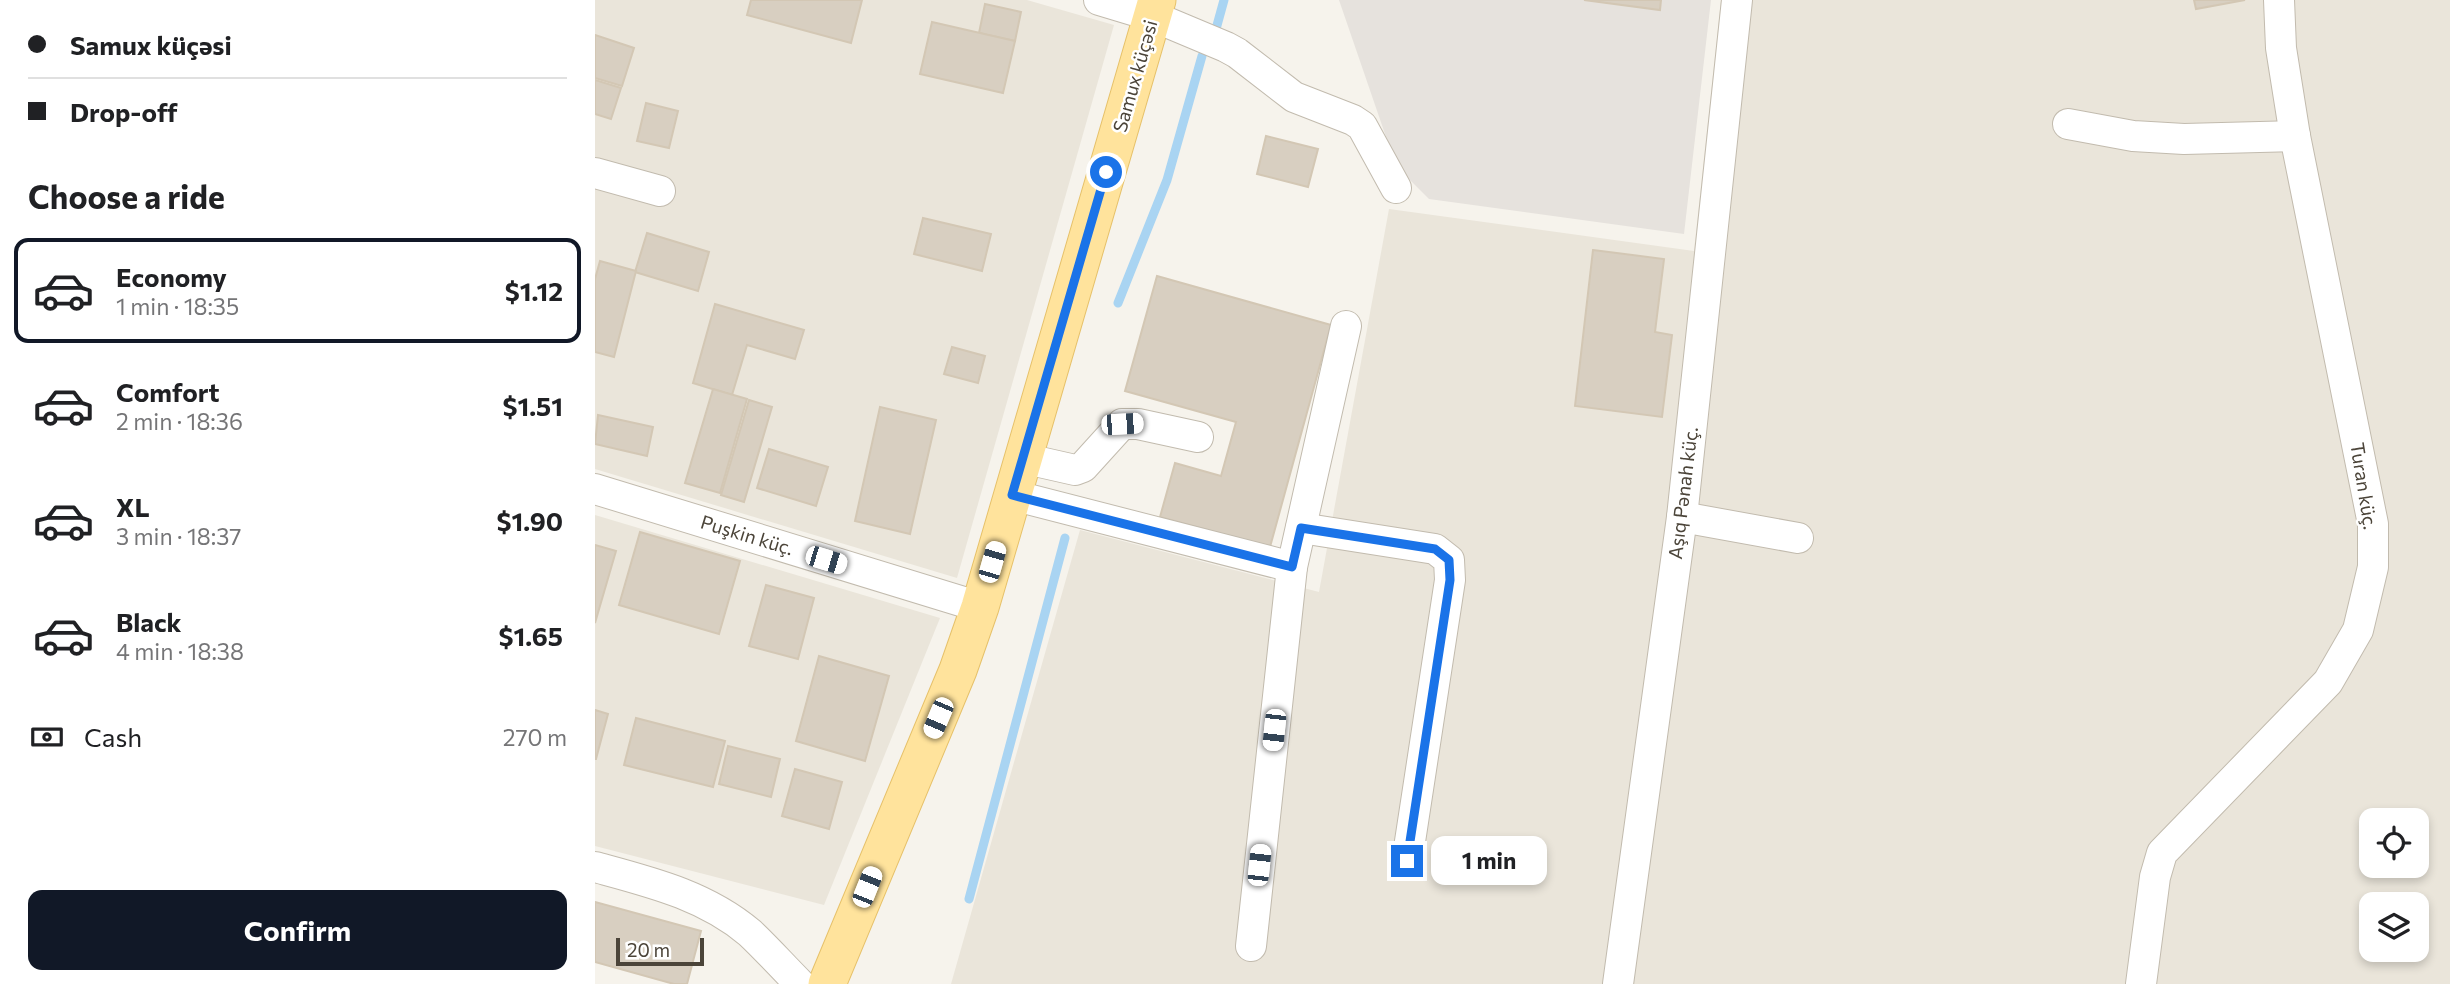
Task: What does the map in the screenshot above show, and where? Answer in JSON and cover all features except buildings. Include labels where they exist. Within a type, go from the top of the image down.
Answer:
[{"type":"main road","name":"Samux küçəsi","points":[[827,984],[958,670],[980,607],[1155,8]]},
{"type":"street","points":[[1099,0],[1155,8],[1237,53],[1294,97],[1362,125],[1396,188]]},
{"type":"street","name":"Aşıq Pənah küç.","points":[[1618,984],[1682,517],[1737,0]]},
{"type":"street","name":"Turan küç.","points":[[2141,984],[2155,877],[2162,853],[2328,682],[2358,631],[2373,567],[2373,524],[2295,136],[2281,48],[2279,0]]},
{"type":"street","points":[[2068,124],[2133,136],[2184,139],[2295,136]]},
{"type":"street","points":[[595,173],[660,191]]},
{"type":"street","points":[[1251,946],[1292,567],[1346,326]]},
{"type":"street","points":[[1022,458],[1075,470],[1083,467],[1122,424],[1138,424],[1198,437]]},
{"type":"street","name":"Puşkin küç.","points":[[595,489],[980,607]]},
{"type":"street","points":[[1012,495],[1292,567]]},
{"type":"street","points":[[1682,517],[1798,538]]},
{"type":"street","points":[[1301,528],[1435,549],[1449,560],[1450,580],[1407,861]]},
{"type":"street","points":[[595,867],[664,886],[711,906],[749,933],[800,984]]},
{"type":"shaded area","points":[[595,0],[1027,0],[1114,25],[957,578],[595,469]]},
{"type":"shaded area","points":[[1339,0],[1711,0],[1684,234],[1429,199],[1396,166]]},
{"type":"shaded area","points":[[1721,0],[2450,0],[2450,984],[951,984],[1080,530],[1319,592],[1389,209],[1694,251]]},
{"type":"shaded area","points":[[595,515],[940,618],[824,905],[595,846]]},
{"type":"waterway","points":[[1216,29],[1224,0]]},
{"type":"waterway","points":[[1118,303],[1167,180],[1202,56]]},
{"type":"waterway","points":[[969,899],[1065,538]]},
{"type":"route","points":[[1106,172],[1012,495],[1292,567],[1301,528],[1435,549],[1449,560],[1450,580],[1407,861]]}]
